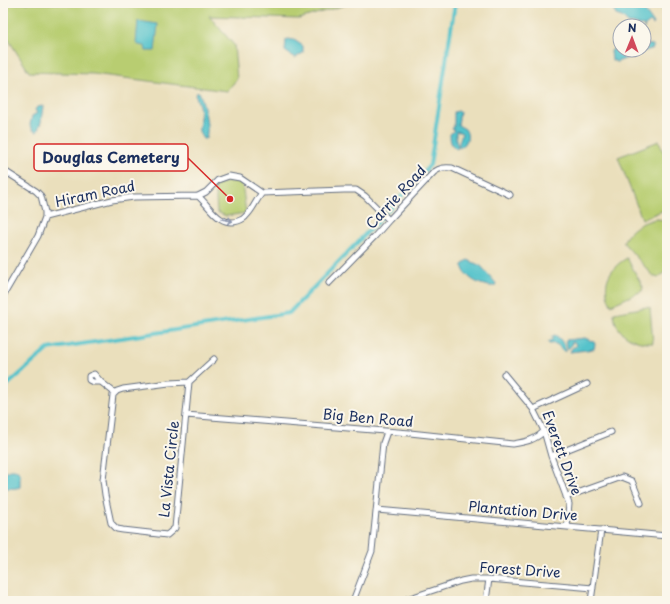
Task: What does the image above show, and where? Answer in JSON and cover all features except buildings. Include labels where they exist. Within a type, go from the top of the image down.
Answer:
[{"type":"street","name":"Carrie Road","points":[[329,283],[434,172],[443,167],[452,168],[510,195]]},
{"type":"street","points":[[3,170],[36,191],[41,196],[45,217],[38,236],[3,296]]},
{"type":"street","points":[[262,193],[256,199],[248,215],[234,222],[227,222],[219,218],[198,196],[206,192],[218,180],[229,176],[240,178],[262,193],[356,190],[365,196],[389,220]]},
{"type":"street","name":"Hiram Road","points":[[45,217],[112,200],[134,197],[198,196]]},
{"type":"street","points":[[101,382],[115,393],[124,389],[189,382],[214,359]]},
{"type":"street","name":"Everett Drive","points":[[504,374],[533,409],[544,431],[551,456],[569,504],[567,527]]},
{"type":"street","name":"La Vista Circle","points":[[115,393],[112,400],[103,480],[111,523],[117,529],[167,535],[175,528],[189,382]]},
{"type":"street","points":[[533,409],[587,384]]},
{"type":"street","name":"Big Ben Road","points":[[186,415],[513,444],[539,437],[544,431]]},
{"type":"street","points":[[353,601],[372,551],[383,443],[387,432]]},
{"type":"street","points":[[551,456],[611,432]]},
{"type":"street","points":[[566,497],[622,477],[632,481],[641,503]]},
{"type":"street","name":"Plantation Drive","points":[[377,510],[667,536]]},
{"type":"street","points":[[591,601],[601,530]]},
{"type":"street","name":"Forest Drive","points":[[401,601],[471,578],[593,588]]},
{"type":"street","points":[[486,601],[489,579]]},
{"type":"green space","points":[[3,3],[352,3],[299,19],[209,16],[234,45],[237,79],[227,91],[93,74],[29,72],[3,31]]},
{"type":"green space","points":[[659,141],[667,161],[667,209],[642,219],[618,157]]},
{"type":"green space","points":[[232,181],[242,182],[246,213],[226,216],[217,212],[215,185]]},
{"type":"green space","points":[[656,219],[667,220],[667,270],[658,278],[653,276],[623,242],[629,233],[636,227]]},
{"type":"green space","points":[[627,258],[643,287],[642,291],[611,305],[607,291],[608,278],[615,267]]},
{"type":"green space","points":[[647,307],[650,308],[653,343],[639,342],[627,336],[618,327],[615,320],[614,313]]},
{"type":"water","points":[[610,3],[639,3],[650,18],[623,18],[616,15]]},
{"type":"water","points":[[138,21],[158,24],[155,51],[146,51],[145,46],[136,43]]},
{"type":"water","points":[[286,40],[294,40],[303,46],[303,53],[295,58],[285,51]]},
{"type":"water","points":[[612,50],[612,58],[627,58],[617,62],[612,60],[611,51]]},
{"type":"water","points":[[199,92],[207,123],[207,135],[205,139],[203,139],[199,131],[200,111],[195,95]]},
{"type":"water","points":[[43,106],[41,122],[37,132],[33,130],[30,125],[32,116],[37,113],[35,110],[37,107]]},
{"type":"water","points":[[454,112],[460,112],[458,125],[467,132],[467,140],[462,147],[459,148],[462,133],[456,131],[457,149],[451,143],[450,134],[454,130],[452,129],[454,126]]},
{"type":"water","points":[[468,260],[481,266],[496,283],[495,286],[485,285],[470,278],[462,265]]},
{"type":"water","points":[[555,335],[562,342],[566,352],[556,344],[549,344],[548,342],[553,339],[551,337]]},
{"type":"water","points":[[585,338],[594,342],[594,349],[570,352],[572,348],[576,346],[575,343],[572,342],[568,349],[566,340]]},
{"type":"water","points":[[3,470],[7,472],[9,470],[16,470],[20,473],[20,487],[6,488],[5,485],[3,485]]},
{"type":"waterway","points":[[388,211],[430,165],[455,3]]},
{"type":"waterway","points":[[660,3],[667,14]]},
{"type":"waterway","points":[[3,389],[48,349],[289,313],[381,218]]},
{"type":"place","name":"Douglas Cemetery","points":[[230,199]]}]
